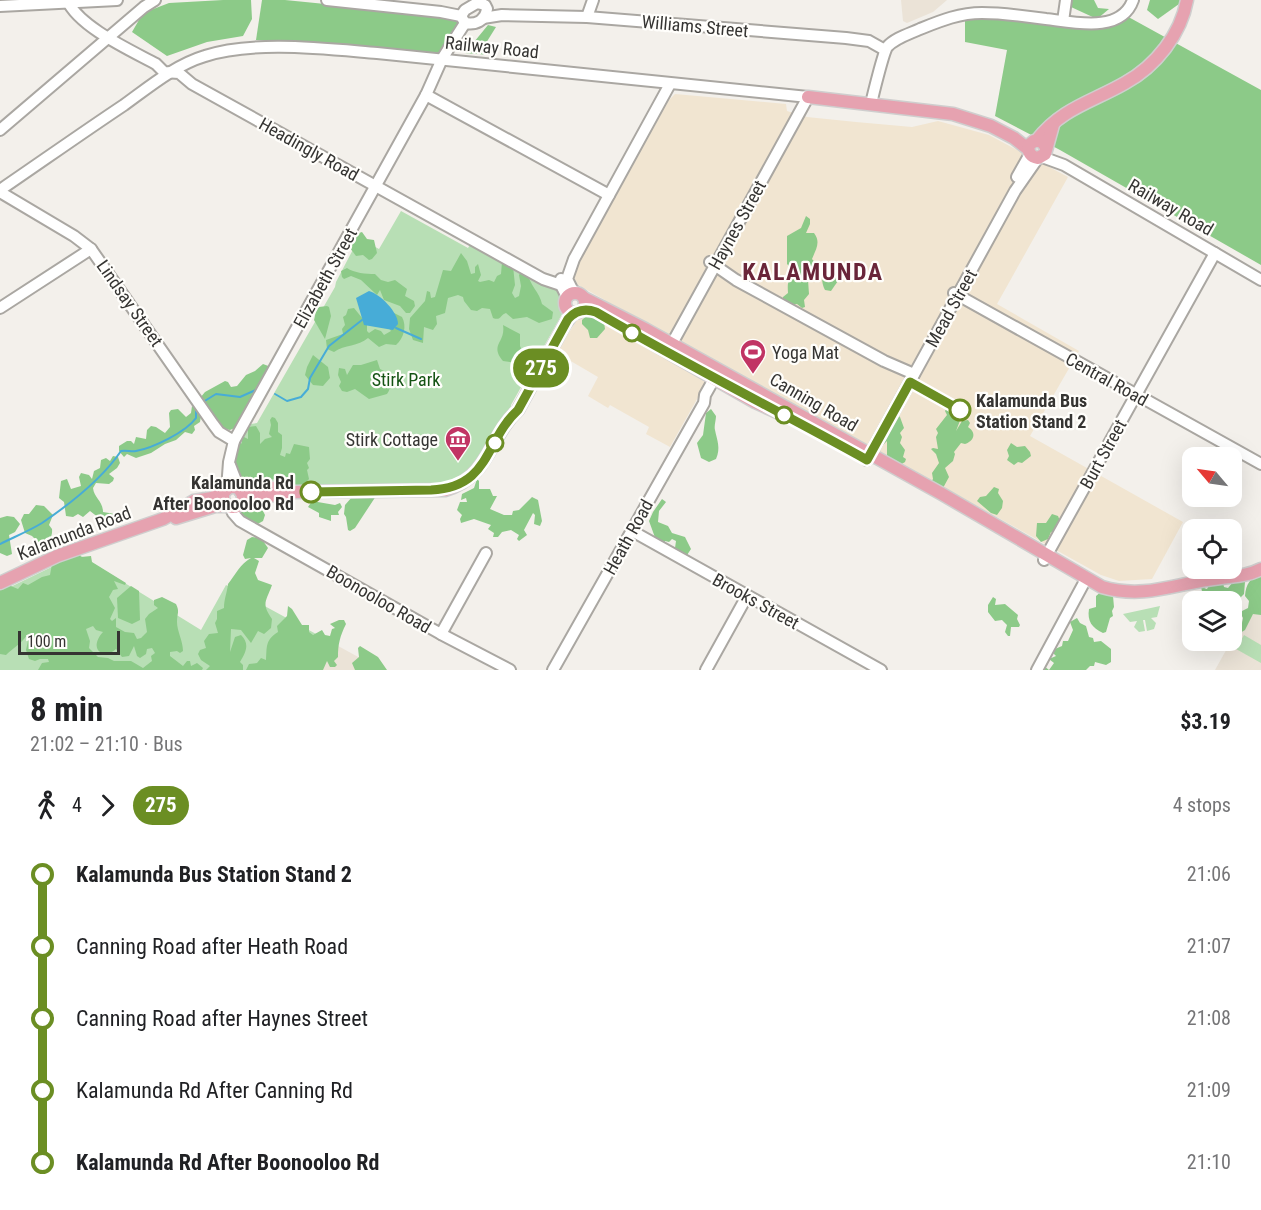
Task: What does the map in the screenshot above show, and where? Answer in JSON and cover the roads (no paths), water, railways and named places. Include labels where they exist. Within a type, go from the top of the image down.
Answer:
[{"type":"main road","points":[[1037,150],[1053,123],[1069,110],[1125,84],[1151,64],[1172,37],[1183,17],[1187,0]]},
{"type":"main road","name":"Railway Road","points":[[802,97],[953,114],[981,122],[1037,150]]},
{"type":"main road","name":"Kalamunda Road","points":[[0,584],[57,556],[163,519],[177,518],[215,506],[255,489],[270,488],[295,492],[418,491],[453,487],[479,469],[510,417],[518,410],[533,374],[565,324],[575,302]]},
{"type":"main road","name":"Canning Road","points":[[575,302],[667,347],[1086,579],[1111,590],[1143,593],[1248,575],[1261,569]]},
{"type":"street","points":[[0,6],[117,0]]},
{"type":"street","points":[[0,130],[155,0]]},
{"type":"street","name":"Williams Street","points":[[327,0],[441,12],[475,11],[502,15],[587,17],[846,38],[869,41],[885,50]]},
{"type":"street","points":[[587,17],[593,0]]},
{"type":"street","points":[[1063,21],[1066,0]]},
{"type":"street","points":[[875,105],[874,85],[885,50],[896,40],[960,15],[997,14],[1093,24],[1125,13],[1133,0]]},
{"type":"street","name":"Headingly Road","points":[[68,1],[83,21],[156,64],[164,72],[179,73],[192,84],[376,187],[543,279],[561,285]]},
{"type":"street","name":"Elizabeth Street","points":[[234,498],[229,462],[234,441],[426,94],[475,11]]},
{"type":"street","name":"Railway Road","points":[[0,191],[170,72],[206,56],[235,50],[314,49],[446,60],[802,97]]},
{"type":"street","points":[[575,302],[567,279],[574,259],[670,84]]},
{"type":"street","points":[[426,94],[609,195]]},
{"type":"street","name":"Haynes Street","points":[[667,347],[786,132],[802,97]]},
{"type":"street","name":"Railway Road","points":[[1037,150],[1261,280]]},
{"type":"street","name":"Mead Street","points":[[866,456],[1037,150]]},
{"type":"street","name":"Lindsay Street","points":[[0,191],[92,249],[213,424],[219,432],[234,441]]},
{"type":"street","points":[[0,308],[92,249]]},
{"type":"street","name":"Burt Street","points":[[1046,557],[1215,253]]},
{"type":"street","points":[[574,259],[563,273],[561,285],[575,302]]},
{"type":"street","points":[[711,266],[910,377]]},
{"type":"street","name":"Central Road","points":[[956,295],[1261,464]]},
{"type":"street","name":"Heath Road","points":[[553,670],[704,403],[712,397],[720,376]]},
{"type":"street","name":"Boonooloo Road","points":[[234,498],[249,525],[441,634],[510,670]]},
{"type":"street","name":"Brooks Street","points":[[632,531],[881,670]]},
{"type":"street","points":[[441,634],[486,553]]},
{"type":"street","points":[[1036,670],[1086,579]]},
{"type":"street","points":[[706,670],[747,596]]},
{"type":"water","points":[[369,291],[392,309],[398,324],[393,330],[364,325],[356,298]]},
{"type":"waterway","points":[[275,394],[287,401],[301,397],[308,389],[310,378],[329,346],[362,320]]},
{"type":"waterway","points":[[396,328],[421,339]]},
{"type":"waterway","points":[[203,402],[216,394],[240,397],[260,388]]},
{"type":"waterway","points":[[0,544],[37,526],[63,508],[95,481],[121,451],[136,451],[151,447],[185,429],[196,418],[196,407]]},
{"type":"place","name":"Yoga Mat","points":[[753,375]]},
{"type":"place","name":"Kalamunda Bus Station Stand 2","points":[[960,410]]},
{"type":"place","name":"Stirk Cottage","points":[[458,462]]},
{"type":"place","name":"Kalamunda Rd After Boonooloo Rd","points":[[311,492]]},
{"type":"district","name":"KALAMUNDA","points":[[813,272]]},
{"type":"park label","name":"Stirk Park","points":[[406,379]]}]
